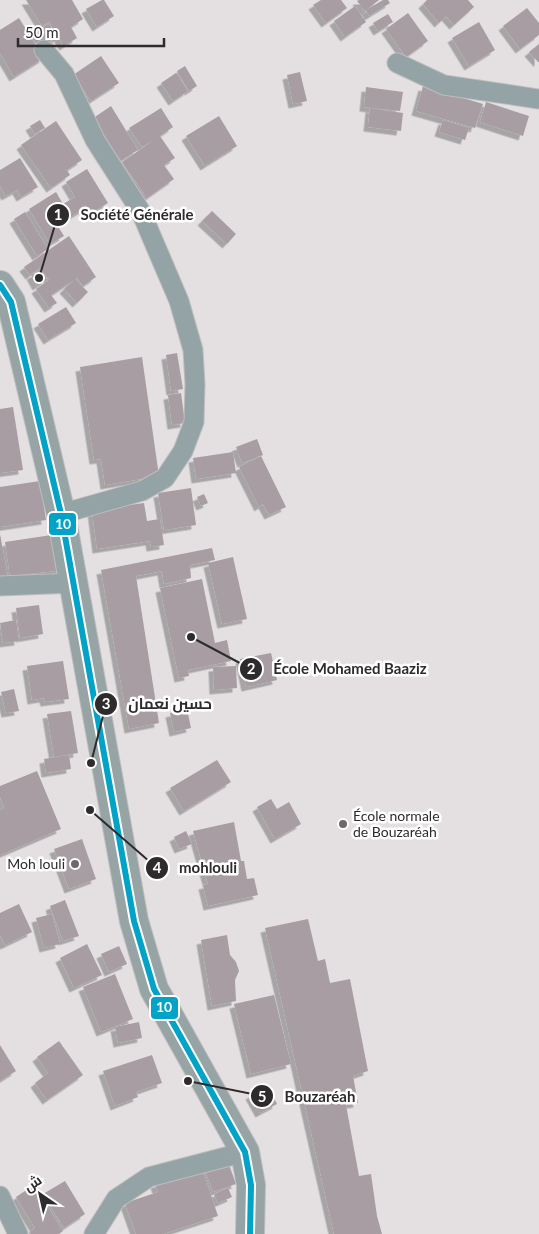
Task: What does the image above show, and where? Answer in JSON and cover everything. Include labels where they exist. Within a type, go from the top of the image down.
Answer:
[{"type":"main road","points":[[4,297],[61,514],[75,583],[134,921],[154,989],[244,1152],[251,1185],[250,1234]]},
{"type":"street","points":[[44,50],[64,74],[95,140],[141,212],[179,301],[193,350],[195,384],[194,422],[184,451],[165,478],[142,491],[61,514]]},
{"type":"street","points":[[397,63],[444,84],[539,100]]},
{"type":"street","points":[[0,586],[75,583]]},
{"type":"street","points":[[94,1234],[116,1199],[149,1177],[244,1152]]},
{"type":"street","points":[[0,1196],[18,1234]]},
{"type":"building","points":[[26,0],[72,0],[83,19],[71,27],[77,38],[64,46],[49,22],[42,26]]},
{"type":"building","points":[[104,0],[114,16],[97,27],[86,9]]},
{"type":"building","points":[[321,0],[341,0],[347,8],[326,23],[313,5]]},
{"type":"building","points":[[379,0],[365,11],[357,1]]},
{"type":"building","points":[[383,0],[388,0],[390,3],[369,16],[366,10]]},
{"type":"building","points":[[427,0],[468,0],[474,7],[454,25],[446,16],[439,23],[423,4]]},
{"type":"building","points":[[355,6],[366,22],[345,37],[334,21]]},
{"type":"building","points":[[527,8],[539,23],[539,35],[520,49],[503,26]]},
{"type":"building","points":[[408,13],[428,41],[406,57],[386,29]]},
{"type":"building","points":[[388,14],[393,22],[378,31],[373,23]]},
{"type":"building","points":[[19,18],[44,58],[14,77],[0,53],[0,30]]},
{"type":"building","points":[[479,22],[495,50],[469,66],[452,38]]},
{"type":"building","points":[[49,24],[58,39],[53,42],[43,27]]},
{"type":"building","points":[[41,28],[54,46],[48,50],[35,33]]},
{"type":"building","points":[[539,44],[539,62],[538,62],[529,52]]},
{"type":"building","points":[[101,56],[119,83],[91,101],[73,75]]},
{"type":"building","points":[[185,66],[197,86],[189,91],[177,71]]},
{"type":"building","points":[[300,72],[307,101],[293,104],[287,75]]},
{"type":"building","points":[[176,73],[188,91],[173,101],[161,83]]},
{"type":"building","points":[[423,86],[483,104],[475,128],[416,111]]},
{"type":"building","points":[[366,87],[403,92],[400,111],[364,107]]},
{"type":"building","points":[[486,102],[529,116],[523,136],[480,122]]},
{"type":"building","points":[[111,106],[138,150],[115,164],[89,121]]},
{"type":"building","points":[[161,108],[173,127],[160,136],[175,158],[164,165],[174,179],[147,198],[122,162],[154,140],[142,147],[129,128]]},
{"type":"building","points":[[370,108],[403,113],[401,131],[368,127]]},
{"type":"building","points":[[219,116],[237,146],[205,166],[186,136]]},
{"type":"building","points":[[40,120],[45,128],[35,134],[30,126]]},
{"type":"building","points":[[443,120],[469,128],[465,140],[439,132]]},
{"type":"building","points":[[56,121],[82,160],[67,170],[70,175],[51,188],[21,145]]},
{"type":"building","points":[[20,158],[38,187],[21,197],[17,190],[6,196],[0,186],[0,170]]},
{"type":"building","points":[[87,169],[108,203],[87,216],[84,209],[57,225],[64,236],[50,244],[29,209],[56,192],[63,204],[75,197],[66,182]]},
{"type":"building","points":[[212,211],[236,234],[227,244],[202,221]]},
{"type":"building","points":[[25,212],[48,249],[37,256],[14,219]]},
{"type":"building","points":[[69,236],[96,277],[83,286],[77,278],[51,295],[57,303],[49,308],[36,289],[49,280],[40,268],[30,275],[24,267]]},
{"type":"building","points":[[41,270],[47,280],[37,286],[31,275]]},
{"type":"building","points":[[75,279],[88,292],[77,303],[64,289]]},
{"type":"building","points":[[66,307],[76,323],[48,340],[38,324]]},
{"type":"building","points":[[177,353],[183,389],[171,391],[166,355]]},
{"type":"building","points":[[142,357],[159,476],[105,485],[101,459],[94,460],[80,367]]},
{"type":"building","points":[[181,393],[185,423],[172,425],[168,395]]},
{"type":"building","points":[[13,407],[23,470],[0,473],[0,409]]},
{"type":"building","points":[[257,439],[263,455],[242,463],[236,447]]},
{"type":"building","points":[[233,452],[236,473],[196,479],[193,458]]},
{"type":"building","points":[[261,456],[286,507],[269,515],[263,504],[259,507],[239,467]]},
{"type":"building","points":[[40,481],[46,520],[0,527],[0,487]]},
{"type":"building","points":[[191,488],[196,525],[164,530],[158,493]]},
{"type":"building","points":[[204,494],[208,503],[201,506],[197,497]]},
{"type":"building","points":[[144,503],[147,521],[160,519],[164,545],[151,547],[150,541],[97,549],[92,510]]},
{"type":"building","points":[[0,534],[8,577],[0,578]]},
{"type":"building","points":[[58,534],[63,570],[10,576],[5,542]]},
{"type":"building","points":[[212,548],[215,560],[190,565],[191,578],[164,584],[162,571],[136,576],[159,723],[129,729],[101,570]]},
{"type":"building","points":[[233,557],[247,619],[222,624],[208,563]]},
{"type":"building","points":[[202,579],[215,643],[227,640],[231,661],[188,670],[189,676],[179,678],[160,588]]},
{"type":"building","points":[[39,605],[43,634],[20,638],[16,608]]},
{"type":"building","points":[[16,620],[19,641],[3,643],[0,623]]},
{"type":"building","points":[[271,653],[277,680],[246,687],[240,659]]},
{"type":"building","points":[[63,661],[69,699],[45,702],[44,698],[32,700],[27,666]]},
{"type":"building","points":[[236,666],[237,688],[214,690],[213,667]]},
{"type":"building","points":[[14,689],[19,711],[6,713],[1,692]]},
{"type":"building","points":[[187,709],[191,728],[174,732],[170,713]]},
{"type":"building","points":[[71,711],[78,753],[54,757],[47,714]]},
{"type":"building","points":[[69,755],[71,769],[46,773],[44,759]]},
{"type":"building","points":[[217,760],[231,782],[184,811],[170,788]]},
{"type":"building","points":[[37,771],[61,829],[0,855],[0,810],[4,808],[0,797],[0,786]]},
{"type":"building","points":[[271,799],[277,809],[289,802],[301,824],[275,839],[257,807]]},
{"type":"building","points":[[234,822],[241,861],[244,861],[247,879],[254,878],[258,895],[208,906],[203,885],[208,884],[193,831]]},
{"type":"building","points":[[186,831],[192,844],[179,849],[174,837]]},
{"type":"building","name":"Moh louli","points":[[82,839],[96,879],[69,889],[54,849]]},
{"type":"building","points":[[65,900],[79,936],[63,941],[50,906]]},
{"type":"building","points":[[19,904],[32,932],[5,945],[0,935],[0,913]]},
{"type":"building","points":[[52,914],[60,944],[44,948],[36,918]]},
{"type":"building","points":[[308,919],[318,961],[325,959],[330,983],[350,979],[368,1071],[353,1076],[358,1103],[346,1105],[359,1176],[371,1174],[377,1216],[382,1234],[334,1234],[265,928]]},
{"type":"building","points":[[227,935],[230,955],[236,962],[239,971],[235,980],[236,1001],[212,1006],[201,940]]},
{"type":"building","points":[[87,944],[102,975],[74,988],[60,958]]},
{"type":"building","points":[[119,946],[127,964],[109,972],[101,954]]},
{"type":"building","points":[[115,974],[133,1019],[101,1032],[83,987]]},
{"type":"building","points":[[274,995],[291,1064],[251,1074],[234,1004]]},
{"type":"building","points":[[139,1022],[142,1038],[118,1043],[115,1027]]},
{"type":"building","points":[[59,1041],[83,1075],[47,1100],[35,1083],[48,1073],[37,1057]]},
{"type":"building","points":[[0,1045],[16,1071],[0,1081]]},
{"type":"building","points":[[152,1055],[162,1083],[136,1092],[138,1097],[115,1106],[103,1071]]},
{"type":"building","points":[[268,1086],[277,1104],[260,1113],[250,1095]]},
{"type":"building","points":[[228,1162],[236,1184],[213,1192],[205,1170]]},
{"type":"building","points":[[202,1168],[218,1216],[163,1234],[136,1234],[125,1203],[158,1192],[155,1184]]},
{"type":"building","points":[[65,1181],[85,1214],[64,1228],[43,1194]]},
{"type":"building","points":[[34,1185],[63,1231],[59,1234],[31,1234],[29,1232],[35,1228],[16,1197]]},
{"type":"building","points":[[228,1188],[232,1197],[218,1203],[214,1194]]},
{"type":"transit line","name":"10","points":[[0,285],[11,302],[61,514],[134,921],[154,989],[245,1152],[251,1185],[250,1234]]},
{"type":"place","name":"Société Générale","points":[[39,278]]},
{"type":"place","name":"École Mohamed Baaziz","points":[[191,637]]},
{"type":"place","name":"حسين نعمان","points":[[91,763]]},
{"type":"place","name":"mohlouli","points":[[90,810]]},
{"type":"place","name":"École normale de Bouzaréah","points":[[343,824]]},
{"type":"place","name":"Moh louli","points":[[75,864]]},
{"type":"place","name":"Bouzaréah","points":[[188,1081]]}]
